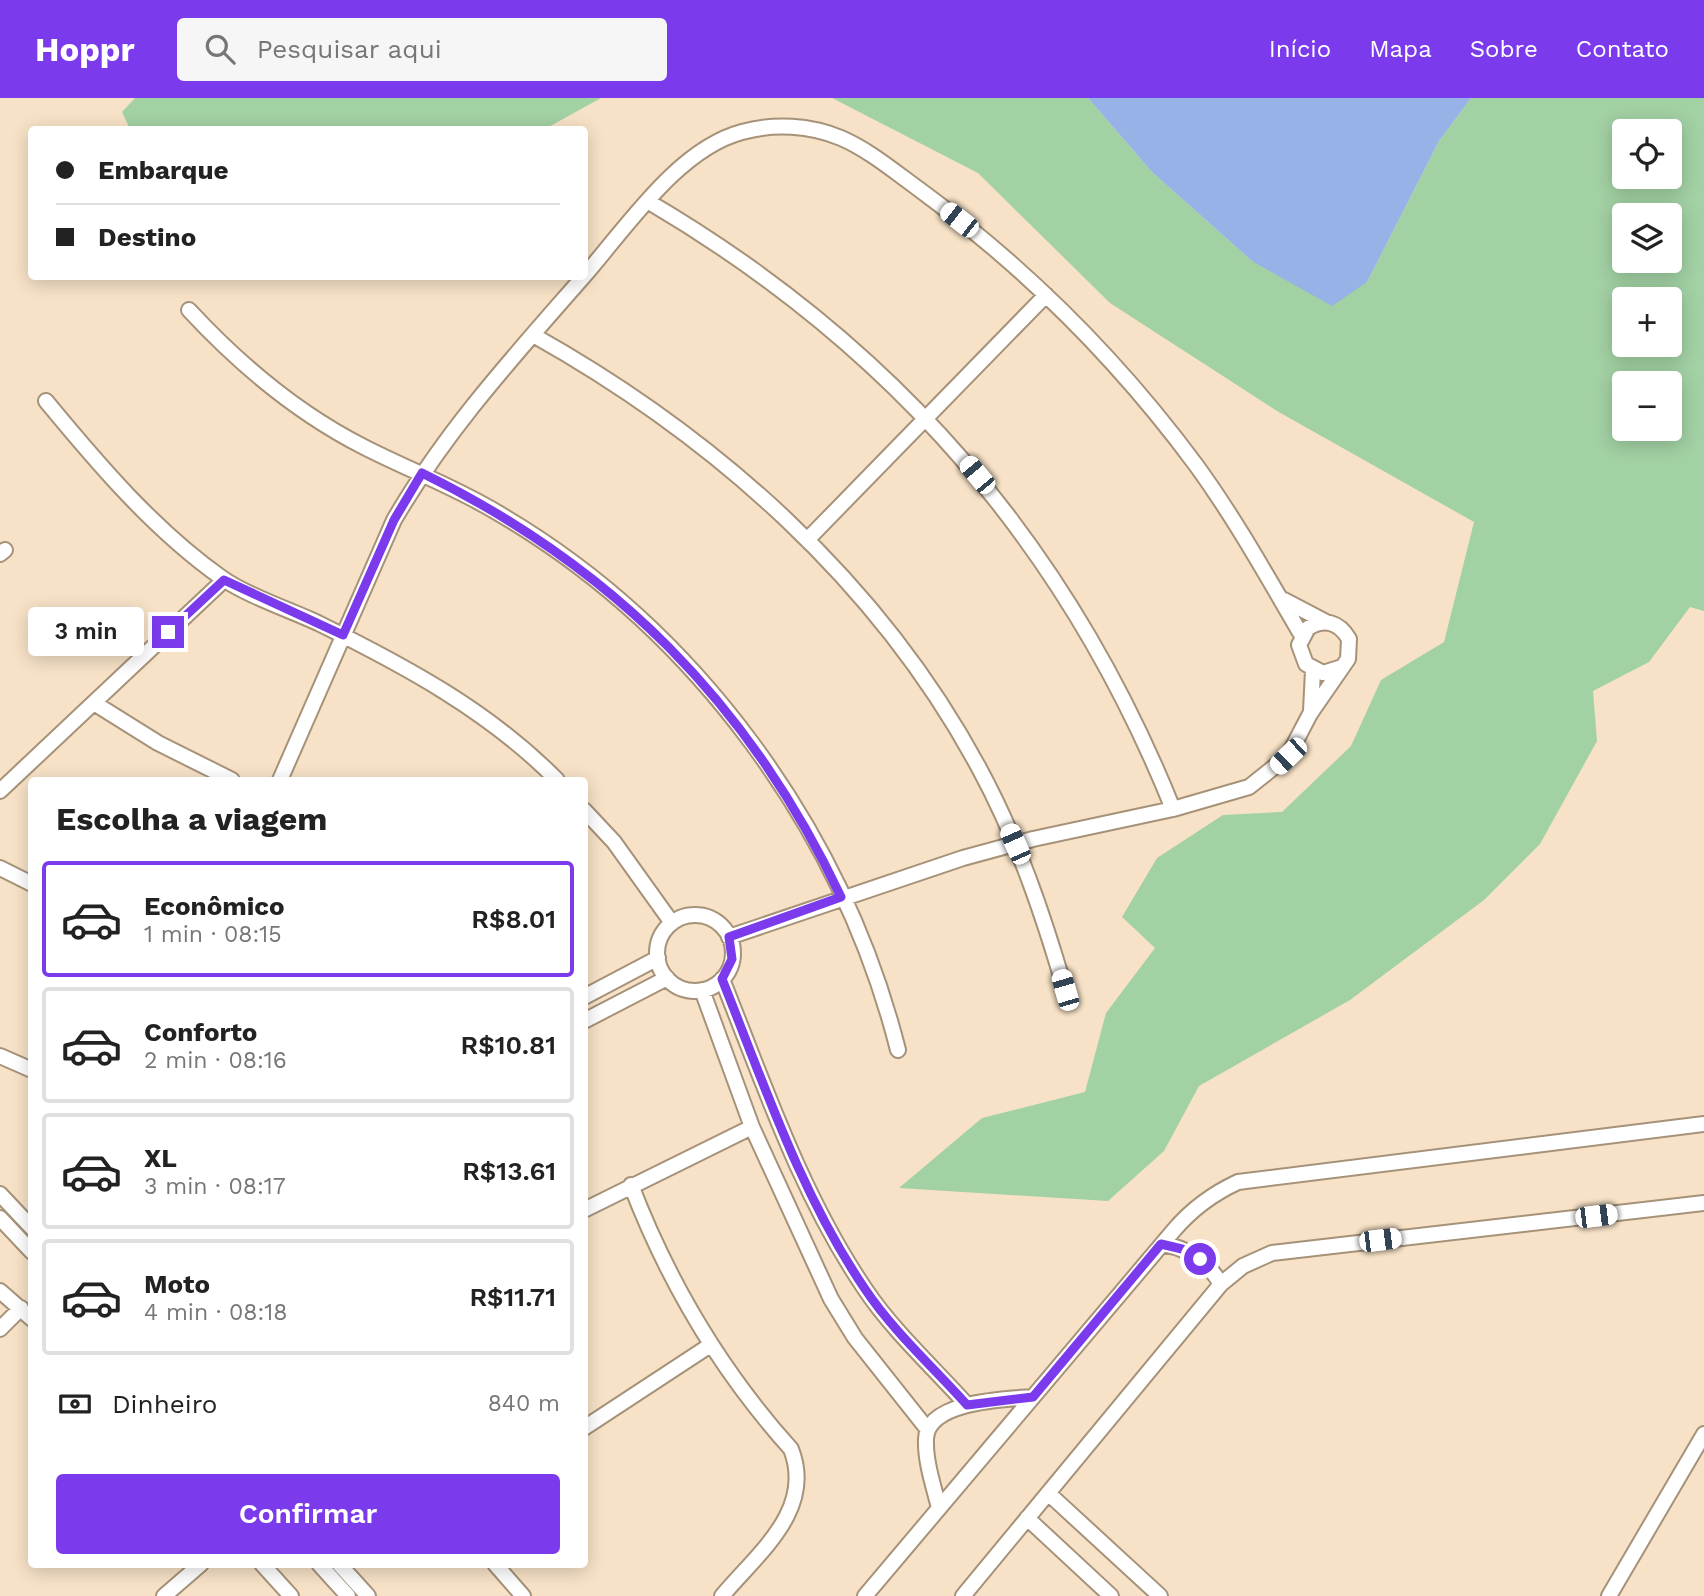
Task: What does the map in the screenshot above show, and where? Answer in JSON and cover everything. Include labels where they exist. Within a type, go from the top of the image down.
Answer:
[{"type":"street","points":[[588,271],[682,164],[726,137],[776,127],[823,132],[852,143],[896,172],[979,236],[1045,295],[1094,344],[1163,423],[1227,509],[1283,599],[1302,636],[1300,655],[1313,670],[1333,672],[1342,667]]},
{"type":"street","points":[[649,202],[734,255],[815,314],[925,416],[993,495],[1075,612],[1132,714],[1173,809]]},
{"type":"street","points":[[281,777],[394,520],[422,473],[473,402],[581,280]]},
{"type":"street","points":[[807,540],[1045,295]]},
{"type":"street","points":[[189,310],[234,356],[283,397],[336,432],[422,473],[536,537],[607,589],[671,648],[729,713],[774,774],[802,820],[872,964],[898,1049]]},
{"type":"street","points":[[533,335],[578,360],[664,417],[746,481],[807,540],[855,592],[936,698],[979,768],[1015,844],[1065,990]]},
{"type":"street","points":[[46,401],[128,495],[224,580],[343,635],[464,702],[518,743],[554,777]]},
{"type":"street","points":[[0,791],[224,580]]},
{"type":"street","points":[[729,937],[841,897],[1015,844],[1173,809],[1249,787],[1288,756],[1310,714],[1342,667],[1350,649],[1349,639],[1336,624],[1326,622],[1283,599]]},
{"type":"street","points":[[1302,636],[1316,623],[1326,622]]},
{"type":"street","points":[[1310,714],[1313,670]]},
{"type":"street","points":[[94,702],[158,743],[226,777]]},
{"type":"street","points":[[588,814],[614,842],[672,923]]},
{"type":"street","points":[[0,868],[28,882]]},
{"type":"street","points":[[704,916],[723,928],[729,937],[732,959],[722,979],[702,990],[680,988],[667,978],[658,958],[659,941],[672,923],[682,917],[704,916]]},
{"type":"street","points":[[588,995],[658,958]]},
{"type":"street","points":[[588,1019],[667,978]]},
{"type":"street","points":[[722,979],[777,1116],[831,1232],[865,1290],[967,1405]]},
{"type":"street","points":[[702,990],[752,1127],[831,1299],[855,1338],[928,1430]]},
{"type":"street","points":[[0,1056],[28,1068]]},
{"type":"street","points":[[865,1596],[1161,1244],[1193,1209],[1238,1182],[1704,1124]]},
{"type":"street","points":[[588,1208],[752,1127]]},
{"type":"street","points":[[631,1185],[664,1264],[709,1346],[791,1449],[798,1473],[796,1497],[787,1519],[722,1596]]},
{"type":"street","points":[[0,1194],[28,1224]]},
{"type":"street","points":[[963,1596],[1221,1284],[1243,1266],[1272,1252],[1704,1203]]},
{"type":"street","points":[[0,1218],[28,1248]]},
{"type":"street","points":[[1161,1244],[1182,1249],[1200,1259],[1221,1284]]},
{"type":"street","points":[[0,1291],[26,1313],[0,1329]]},
{"type":"street","points":[[588,1424],[709,1346]]},
{"type":"street","points":[[939,1508],[925,1438],[928,1430],[941,1416],[967,1405],[1033,1397]]},
{"type":"street","points":[[1609,1596],[1704,1434]]},
{"type":"street","points":[[1048,1493],[1160,1596]]},
{"type":"street","points":[[1027,1518],[1111,1596]]},
{"type":"street","points":[[164,1596],[196,1568]]},
{"type":"street","points":[[266,1568],[291,1596]]},
{"type":"street","points":[[323,1568],[348,1596]]},
{"type":"street","points":[[343,1568],[368,1596]]},
{"type":"street","points":[[498,1568],[523,1596]]},
{"type":"green space","points":[[135,98],[601,98],[550,126],[129,126],[122,112]]},
{"type":"green space","points":[[832,98],[1088,98],[1152,172],[1252,261],[1367,282],[1439,141],[1471,98],[1704,98],[1704,611],[1690,607],[1649,662],[1593,691],[1597,741],[1540,844],[1484,900],[1350,1000],[1199,1086],[1164,1151],[1108,1201],[899,1188],[982,1118],[1085,1092],[1106,1013],[1155,948],[1122,917],[1157,858],[1223,815],[1282,812],[1351,746],[1381,680],[1444,642],[1474,522],[1277,411],[1110,303],[978,173]]},
{"type":"water","points":[[1088,98],[1471,98],[1439,141],[1367,282],[1332,306],[1252,261],[1152,172]]},
{"type":"route","points":[[168,632],[224,580],[343,635],[394,520],[422,473],[499,513],[607,589],[671,648],[729,713],[755,747],[780,783],[823,858],[841,897],[729,937],[732,959],[729,970],[722,979],[777,1116],[831,1232],[865,1290],[967,1405],[1033,1397],[1161,1244],[1182,1249],[1200,1259]]}]
